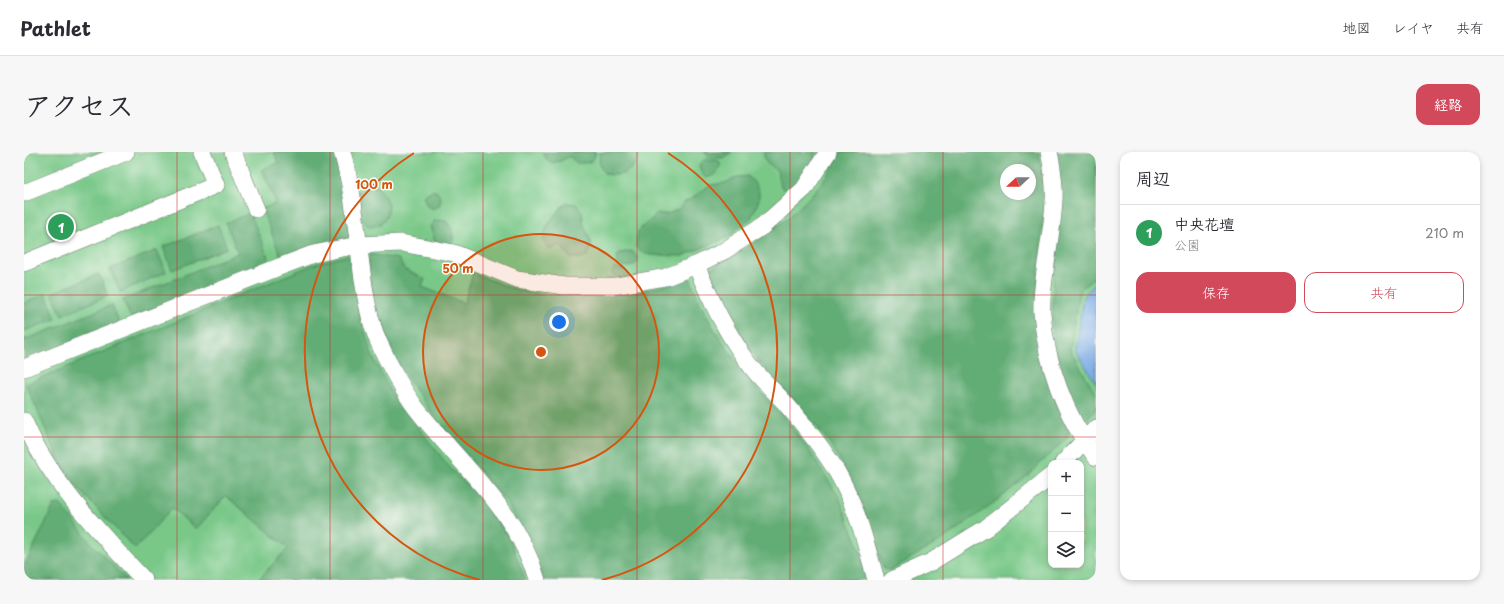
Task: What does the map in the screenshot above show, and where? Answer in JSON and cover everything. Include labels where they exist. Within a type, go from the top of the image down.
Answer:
[{"type":"street","points":[[24,193],[126,152]]},
{"type":"street","points":[[24,263],[216,185],[202,152]]},
{"type":"street","points":[[233,152],[256,209]]},
{"type":"street","points":[[342,152],[351,190],[368,312],[379,344],[416,407],[497,502],[514,527],[526,550],[537,580]]},
{"type":"street","points":[[24,368],[299,259],[313,254],[358,245],[401,244],[454,253],[517,279],[564,286],[615,286],[666,277],[696,265],[724,251],[763,226],[804,189],[828,152]]},
{"type":"street","points":[[1049,152],[1055,200],[1046,265],[1042,311],[1047,350],[1054,374],[1074,424],[1096,456]]},
{"type":"street","points":[[696,265],[709,296],[728,333],[752,367],[813,436],[837,472],[854,507],[876,580]]},
{"type":"street","points":[[24,421],[47,464],[63,488],[107,541],[144,580]]},
{"type":"street","points":[[1066,460],[1096,428]]},
{"type":"street","points":[[892,580],[931,562],[986,528],[1048,478]]},
{"type":"green space","points":[[24,152],[1096,152],[1096,580],[24,580]]},
{"type":"green space","points":[[274,152],[336,152],[349,238],[323,243],[281,257],[262,209],[276,203],[262,169],[278,163]]},
{"type":"green space","points":[[543,152],[595,152],[595,156],[590,162],[577,163],[569,156],[561,161],[550,163],[544,156]]},
{"type":"green space","points":[[601,152],[638,152],[639,159],[632,168],[625,173],[616,175],[605,174],[600,163]]},
{"type":"green space","points":[[704,152],[732,152],[723,158],[710,158]]},
{"type":"green space","points":[[764,152],[815,152],[814,165],[792,195],[784,190],[780,185],[777,170],[767,163],[764,158]]},
{"type":"green space","points":[[841,152],[1038,152],[1047,196],[1043,217],[1035,320],[1042,366],[1068,431],[1068,437],[1025,478],[1000,498],[945,538],[891,570],[884,569],[854,487],[838,456],[818,428],[762,365],[742,338],[728,313],[708,270],[766,235],[784,221],[816,190]]},
{"type":"green space","points":[[1056,152],[1096,152],[1096,276],[1079,291],[1070,350],[1093,389],[1096,391],[1096,408],[1085,422],[1078,419],[1059,370],[1052,327],[1054,272],[1061,198]]},
{"type":"green space","points":[[705,159],[720,162],[720,167],[715,175],[706,178],[702,174],[699,165]]},
{"type":"green space","points":[[748,176],[755,183],[759,192],[759,200],[750,220],[738,228],[729,237],[682,256],[650,255],[640,252],[636,246],[638,231],[657,214],[667,214],[679,209],[683,203],[710,185],[725,183],[737,177]]},
{"type":"green space","points":[[370,184],[376,186],[382,191],[387,201],[388,209],[387,216],[383,222],[372,226],[367,225],[362,219],[359,209],[358,191]]},
{"type":"green space","points":[[432,190],[437,192],[441,198],[439,206],[432,209],[427,206],[423,196]]},
{"type":"green space","points":[[567,203],[576,204],[582,212],[584,226],[590,239],[591,246],[588,255],[581,258],[571,258],[561,245],[549,249],[545,244],[545,231],[548,224],[557,212]]},
{"type":"green space","points":[[250,213],[270,262],[131,318],[123,300],[238,253],[226,223]]},
{"type":"green space","points":[[434,221],[446,221],[452,229],[453,240],[449,247],[436,245],[430,226]]},
{"type":"green space","points":[[218,225],[227,248],[172,270],[163,247]]},
{"type":"green space","points":[[157,250],[166,272],[120,292],[110,269]]},
{"type":"green space","points":[[632,251],[637,257],[638,262],[628,267],[618,264],[617,257],[620,253]]},
{"type":"green space","points":[[353,254],[353,266],[359,313],[372,355],[392,395],[452,470],[488,506],[510,539],[525,580],[258,580],[288,548],[226,496],[196,529],[172,508],[135,549],[70,480],[58,458],[26,384],[312,265]]},
{"type":"green space","points":[[368,255],[399,259],[404,269],[425,279],[422,287],[464,303],[473,273],[508,287],[538,294],[599,296],[639,292],[690,278],[699,301],[714,329],[747,378],[782,415],[806,446],[839,497],[860,550],[867,576],[863,580],[543,580],[508,504],[438,421],[415,390],[394,356],[378,314],[371,285]]},
{"type":"green space","points":[[614,268],[622,269],[629,277],[615,278],[613,273]]},
{"type":"green space","points":[[99,274],[108,296],[62,315],[52,293]]},
{"type":"green space","points":[[46,294],[56,319],[24,331],[24,303]]},
{"type":"green space","points":[[112,305],[119,323],[24,362],[24,340]]},
{"type":"green space","points":[[60,504],[91,543],[127,580],[24,580],[24,567],[54,505]]},
{"type":"water","points":[[1096,283],[1096,383],[1075,350],[1083,297]]},
{"type":"place","name":"中央花壇","points":[[61,227]]}]
